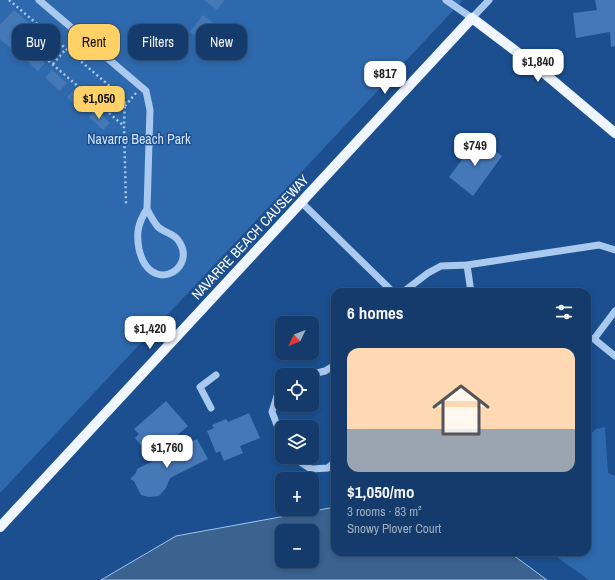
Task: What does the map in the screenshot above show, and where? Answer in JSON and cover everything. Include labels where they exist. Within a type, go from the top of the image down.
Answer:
[{"type":"main road","points":[[472,18],[538,68],[615,133]]},
{"type":"main road","name":"NAVARRE BEACH CAUSEWAY","points":[[0,527],[472,18]]},
{"type":"street","points":[[40,0],[146,91],[150,110],[147,209],[139,222],[137,231],[142,261],[147,269],[164,275],[171,274],[181,264],[183,250],[176,237],[158,226],[147,209]]},
{"type":"street","points":[[446,0],[472,18],[489,0]]},
{"type":"street","points":[[301,202],[389,288]]},
{"type":"street","points":[[408,288],[428,273],[441,266],[467,265],[599,245],[615,250]]},
{"type":"street","points":[[467,265],[470,288]]},
{"type":"street","points":[[591,337],[615,312]]},
{"type":"street","points":[[591,339],[615,356]]},
{"type":"street","points":[[319,372],[331,367]]},
{"type":"street","points":[[211,408],[200,387],[216,375]]},
{"type":"street","points":[[275,402],[272,412],[275,420]]},
{"type":"street","points":[[304,464],[311,469],[328,468],[331,465]]},
{"type":"path","points":[[9,0],[37,24]]},
{"type":"path","points":[[60,44],[125,99],[124,126],[126,204]]},
{"type":"path","points":[[53,64],[66,49]]},
{"type":"path","points":[[48,60],[124,126]]},
{"type":"path","points":[[98,102],[111,86]]},
{"type":"green space","name":"Navarre Beach Park","points":[[0,0],[463,0],[0,493]]},
{"type":"green space","points":[[605,427],[608,473],[615,476],[615,580],[589,580],[557,556],[591,556],[591,433],[596,429]]},
{"type":"shaded area","points":[[331,508],[331,556],[514,556],[547,580],[101,580],[176,536],[286,516],[319,516],[319,510]]},
{"type":"building","points":[[204,0],[225,0],[217,10]]},
{"type":"building","points":[[595,0],[615,0],[615,46],[611,47],[610,32],[576,38],[573,13],[597,10]]},
{"type":"building","points":[[14,10],[31,24],[12,24],[12,50],[0,39],[0,25]]},
{"type":"building","points":[[203,15],[215,24],[196,24]]},
{"type":"building","points":[[196,24],[196,36],[190,32]]},
{"type":"building","points":[[26,60],[42,60],[45,63],[38,71]]},
{"type":"building","points":[[52,70],[67,83],[60,91],[45,78]]},
{"type":"building","points":[[74,89],[88,104],[81,111],[67,97]]},
{"type":"building","points":[[96,109],[110,123],[103,130],[89,117]]},
{"type":"building","points":[[478,138],[502,156],[473,196],[449,177]]},
{"type":"building","points":[[166,401],[188,426],[155,454],[149,455],[135,438],[139,434],[134,429]]},
{"type":"building","points":[[249,413],[260,438],[240,446],[243,453],[224,461],[220,451],[216,453],[207,431],[214,428],[212,425],[226,419],[228,422]]},
{"type":"building","points":[[197,439],[208,459],[170,478],[166,488],[159,496],[149,497],[141,495],[134,481],[130,479],[136,473],[137,469]]}]
